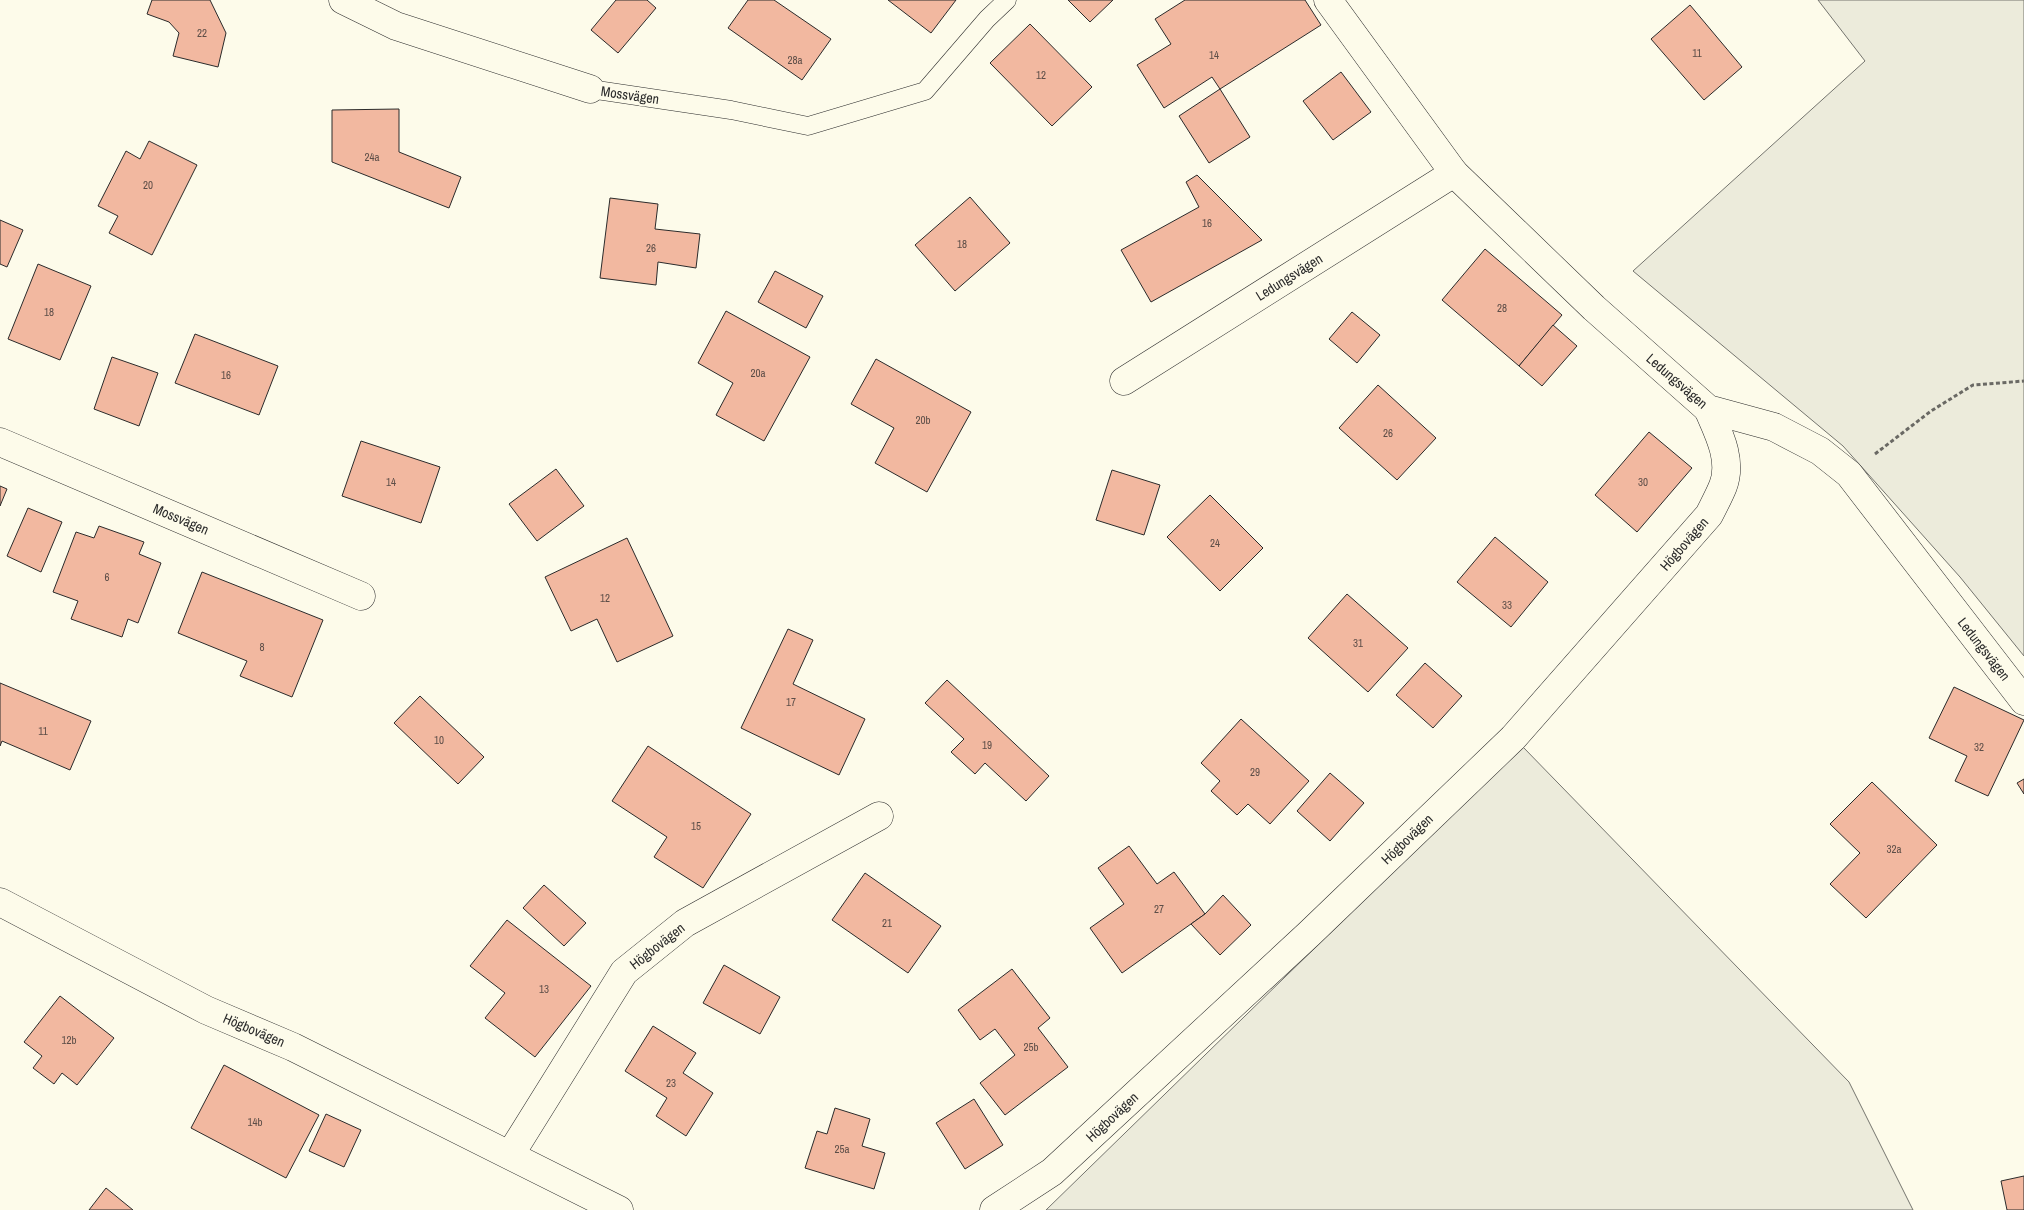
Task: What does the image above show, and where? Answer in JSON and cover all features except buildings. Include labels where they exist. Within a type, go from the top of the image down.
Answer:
[{"type":"street","name":"Mossvägen","points":[[343,0],[396,26],[590,89]]},
{"type":"street","name":"Ledungsvägen","points":[[1328,0],[1454,173],[1594,308],[1708,409],[1774,427],[1820,451],[1849,474],[2024,700]]},
{"type":"street","name":"Ledungsvägen","points":[[1124,381],[1454,173]]},
{"type":"street","name":"Högbovägen","points":[[994,1210],[1052,1172],[1309,934],[1513,738],[1709,515],[1724,484],[1726,464],[1722,440],[1708,409]]},
{"type":"street","name":"Mossvägen","points":[[0,442],[361,596]]},
{"type":"street","name":"Högbovägen","points":[[510,1155],[624,972],[685,923],[879,816]]},
{"type":"street","name":"Högbovägen","points":[[0,902],[206,1010],[293,1048],[619,1210]]},
{"type":"lane","name":"Mossvägen","points":[[590,89],[731,110],[808,126],[925,91],[987,19],[1007,0]]},
{"type":"path","points":[[1849,474],[1931,411],[1973,385],[2024,381]]},
{"type":"shaded area","points":[[1818,0],[2024,0],[2024,656],[1960,577],[1843,446],[1633,271],[1865,61]]},
{"type":"shaded area","points":[[1522,746],[1849,1082],[1913,1210],[1046,1210]]}]
